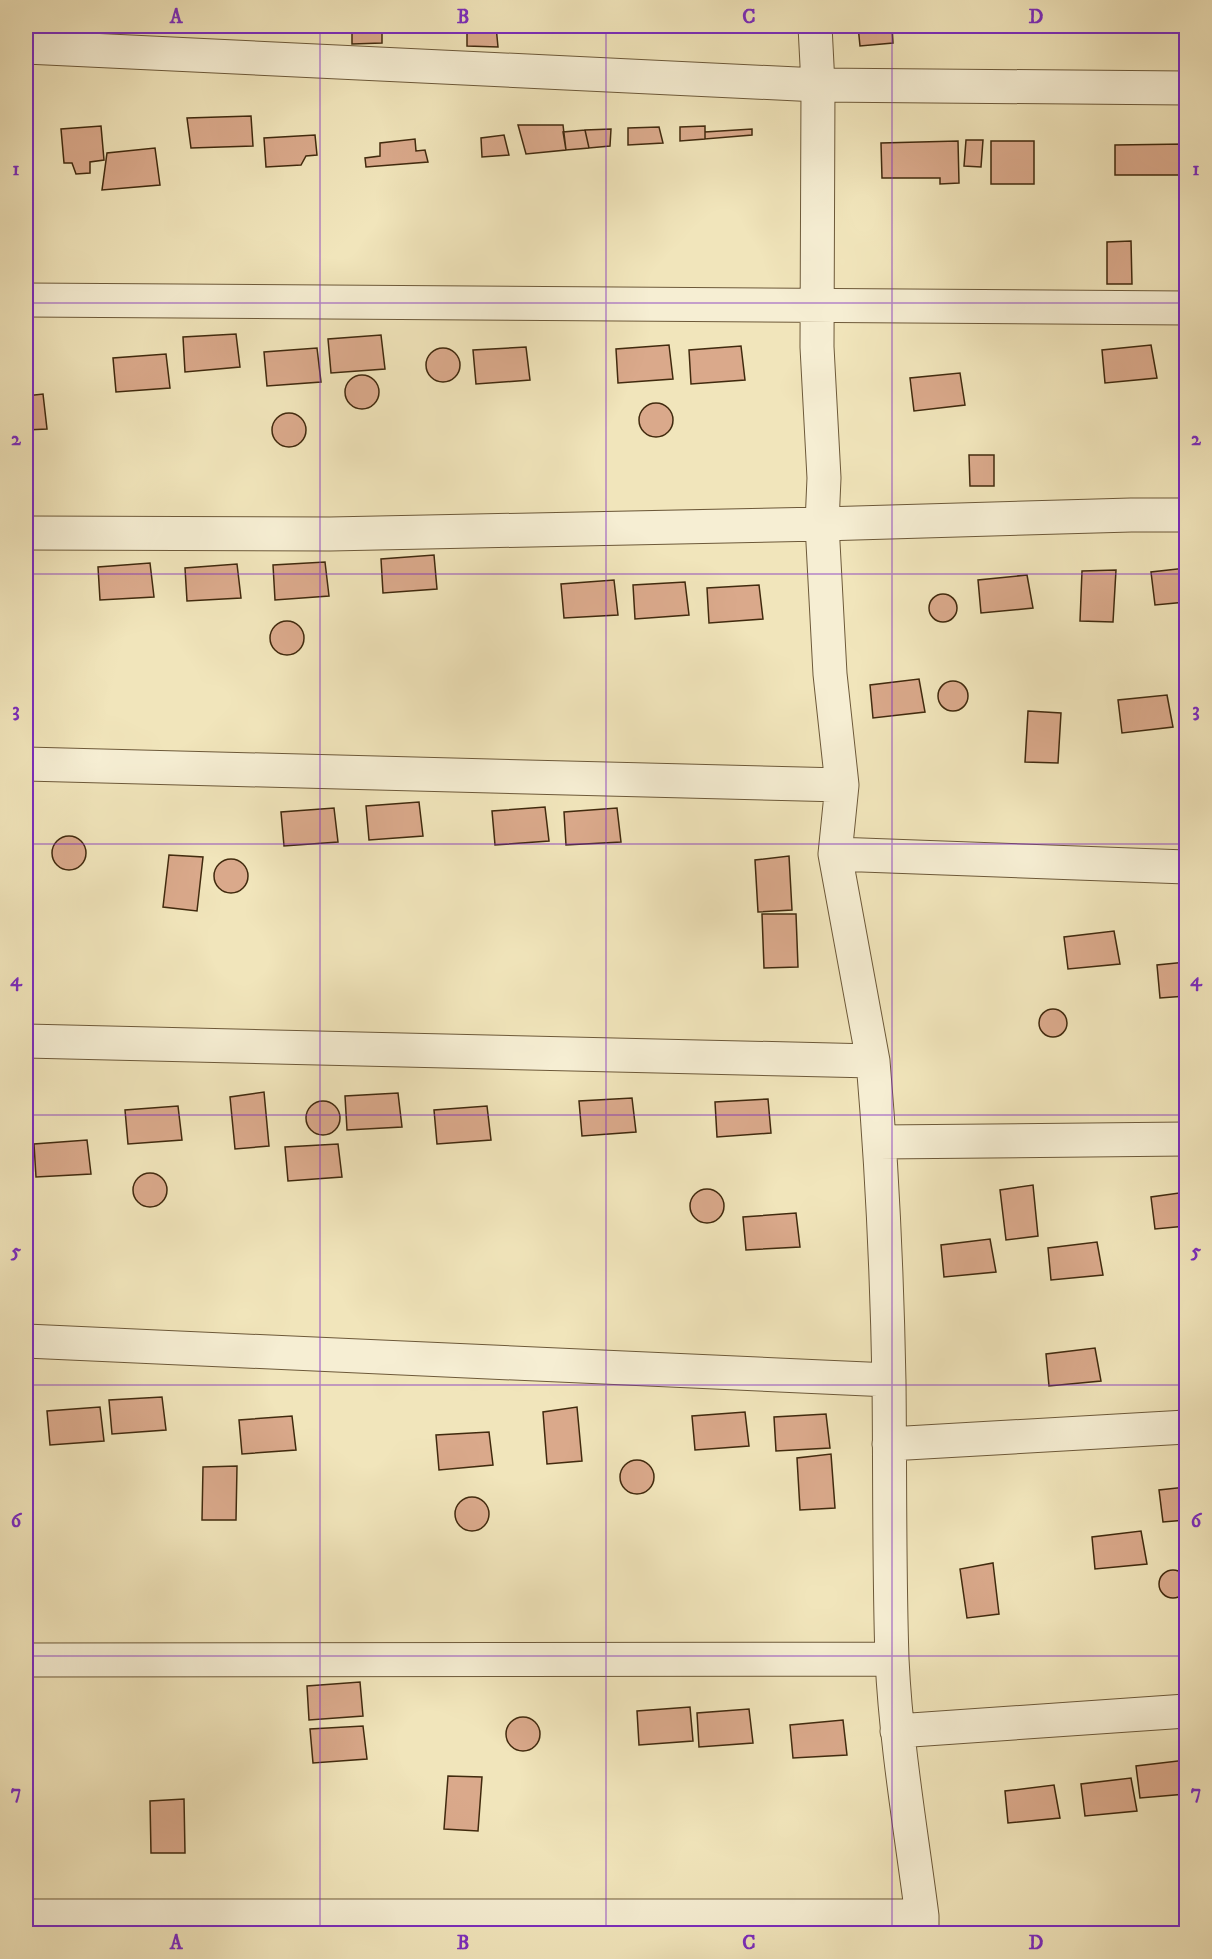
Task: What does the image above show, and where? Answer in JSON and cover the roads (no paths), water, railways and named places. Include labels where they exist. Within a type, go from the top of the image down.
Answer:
[{"type":"street","points":[[26,1916],[922,1924],[897,1731],[892,1659],[889,1380],[879,1142],[873,1060],[835,854],[842,784],[830,674],[822,524],[824,478],[817,346],[819,85],[815,26]]},
{"type":"street","points":[[26,47],[819,85],[1186,88]]},
{"type":"street","points":[[26,300],[1186,308]]},
{"type":"street","points":[[26,532],[330,534],[1186,515]]},
{"type":"street","points":[[26,764],[842,784]]},
{"type":"street","points":[[835,854],[1186,867]]},
{"type":"street","points":[[26,1041],[873,1060]]},
{"type":"street","points":[[879,1142],[1186,1139]]},
{"type":"street","points":[[26,1341],[889,1380]]},
{"type":"street","points":[[889,1444],[1186,1427]]},
{"type":"street","points":[[26,1659],[892,1659]]},
{"type":"street","points":[[897,1731],[1186,1710]]}]
